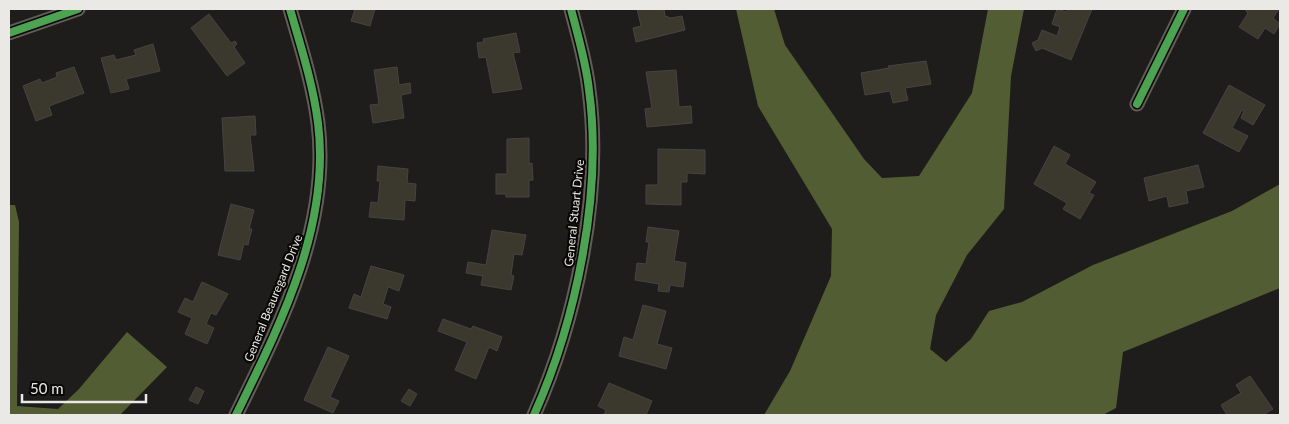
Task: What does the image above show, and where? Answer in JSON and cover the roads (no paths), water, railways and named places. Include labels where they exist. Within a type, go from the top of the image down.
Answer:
[{"type":"street","points":[[9,33],[78,9]]},
{"type":"street","name":"General Beauregard Drive","points":[[236,415],[276,329],[305,255],[317,202],[320,162],[318,125],[312,88],[290,9]]},
{"type":"street","name":"General Stuart Drive","points":[[534,415],[559,352],[575,294],[584,251],[590,186],[590,92],[584,56],[571,9]]},
{"type":"street","points":[[1137,104],[1184,9]]}]
